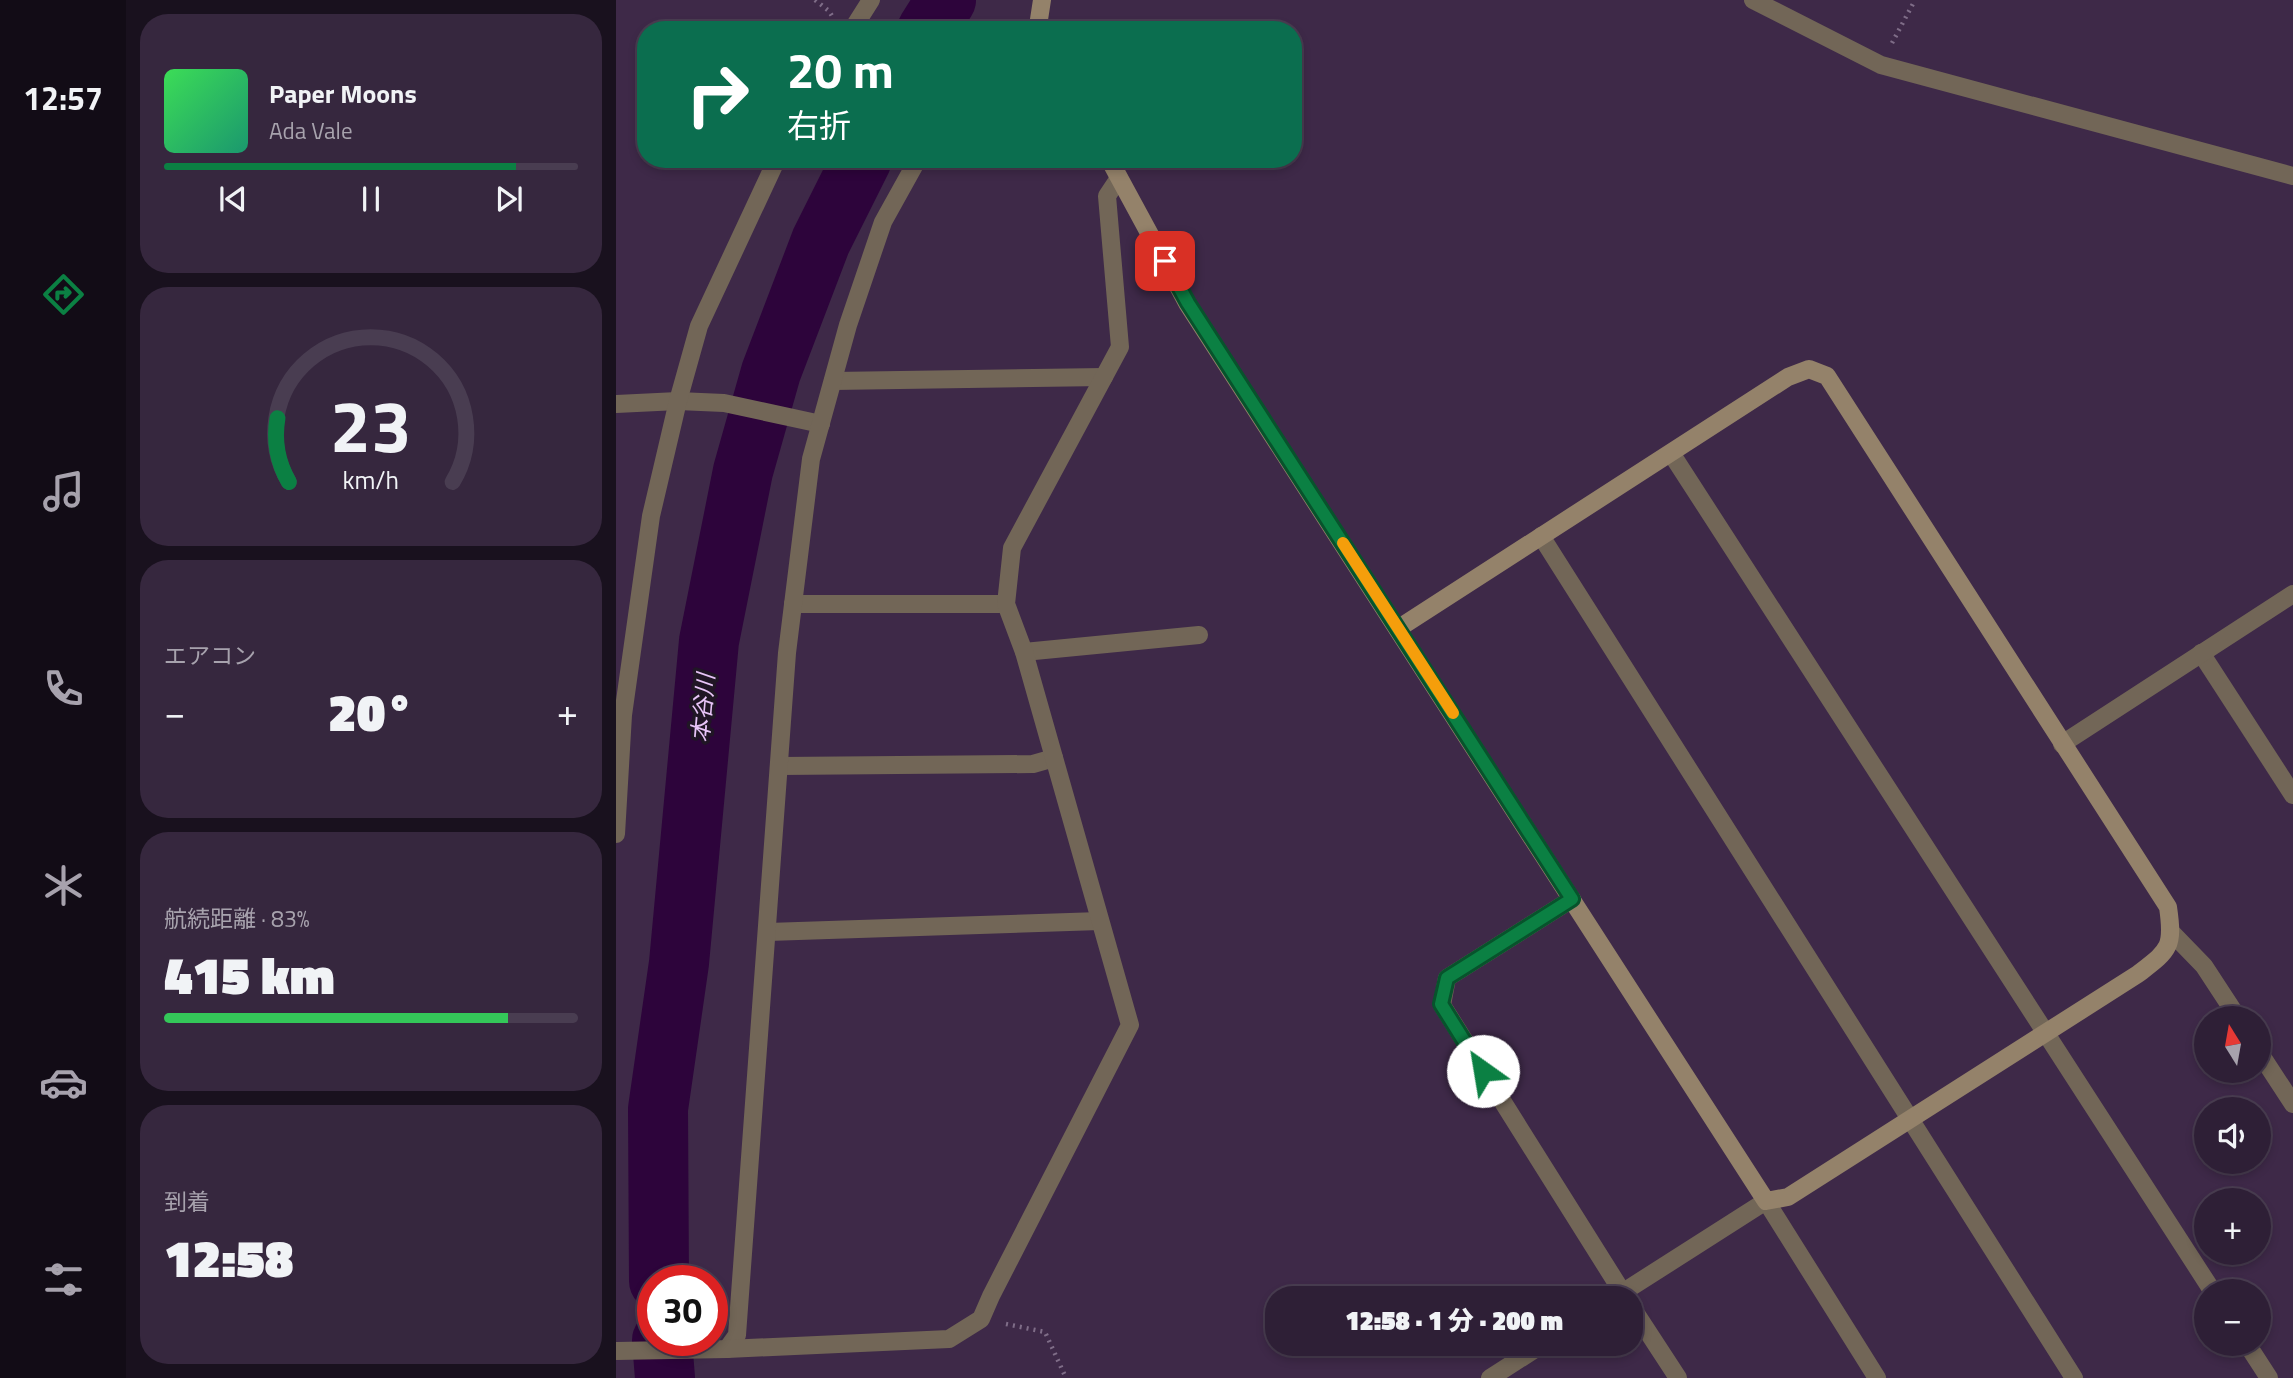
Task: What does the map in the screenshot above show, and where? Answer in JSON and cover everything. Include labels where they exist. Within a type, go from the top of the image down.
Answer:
[{"type":"street","points":[[858,21],[871,0]]},
{"type":"street","points":[[1037,21],[1042,0]]},
{"type":"street","points":[[1753,0],[1881,65],[2293,176]]},
{"type":"street","points":[[616,834],[626,688],[651,516],[678,401],[699,326],[773,168]]},
{"type":"street","points":[[728,1342],[737,1335],[793,604],[811,459],[848,325],[883,222],[913,168]]},
{"type":"street","points":[[1114,168],[1188,303],[1399,628],[1877,1378]]},
{"type":"street","points":[[728,1350],[949,1339],[981,1319],[990,1296],[1130,1025],[1024,652],[1006,604],[1012,548],[1120,347],[1107,196],[1119,178]]},
{"type":"street","points":[[1399,628],[1788,377],[1809,369],[1828,376],[2168,907],[2172,933],[2165,953],[2138,974],[1788,1197],[1766,1201],[1642,1286]]},
{"type":"street","points":[[833,381],[1104,377]]},
{"type":"street","points":[[616,404],[678,401],[724,403],[821,424]]},
{"type":"street","points":[[1671,453],[2205,1279]]},
{"type":"street","points":[[1541,536],[2074,1378]]},
{"type":"street","points":[[2062,744],[2293,594]]},
{"type":"street","points":[[793,604],[1006,604]]},
{"type":"street","points":[[1024,652],[1199,635]]},
{"type":"street","points":[[2201,653],[2293,795]]},
{"type":"street","points":[[780,766],[1033,764],[1054,758]]},
{"type":"street","points":[[1572,899],[1447,978],[1441,1004],[1615,1286]]},
{"type":"street","points":[[768,932],[1100,920]]},
{"type":"street","points":[[2172,933],[2204,966],[2230,1006]]},
{"type":"street","points":[[2272,1072],[2293,1104]]},
{"type":"street","points":[[1643,1328],[1678,1378]]},
{"type":"street","points":[[617,1351],[637,1351]]},
{"type":"street","points":[[1490,1378],[1524,1356]]},
{"type":"street","points":[[2255,1356],[2269,1378]]},
{"type":"path","points":[[1881,65],[1914,0]]},
{"type":"path","points":[[981,1319],[1045,1332],[1066,1378]]},
{"type":"waterway","name":"本谷川","points":[[933,21],[946,0]]},
{"type":"waterway","name":"本谷川","points":[[659,1265],[658,1109],[679,963],[709,641],[743,471],[771,372],[821,241],[858,168]]},
{"type":"waterway","name":"本谷川","points":[[663,1356],[665,1378]]},
{"type":"slow traffic","points":[[1343,543],[1453,713]]},
{"type":"route","points":[[1165,261],[1188,303],[1572,899],[1447,978],[1441,1004],[1483,1071]]}]
